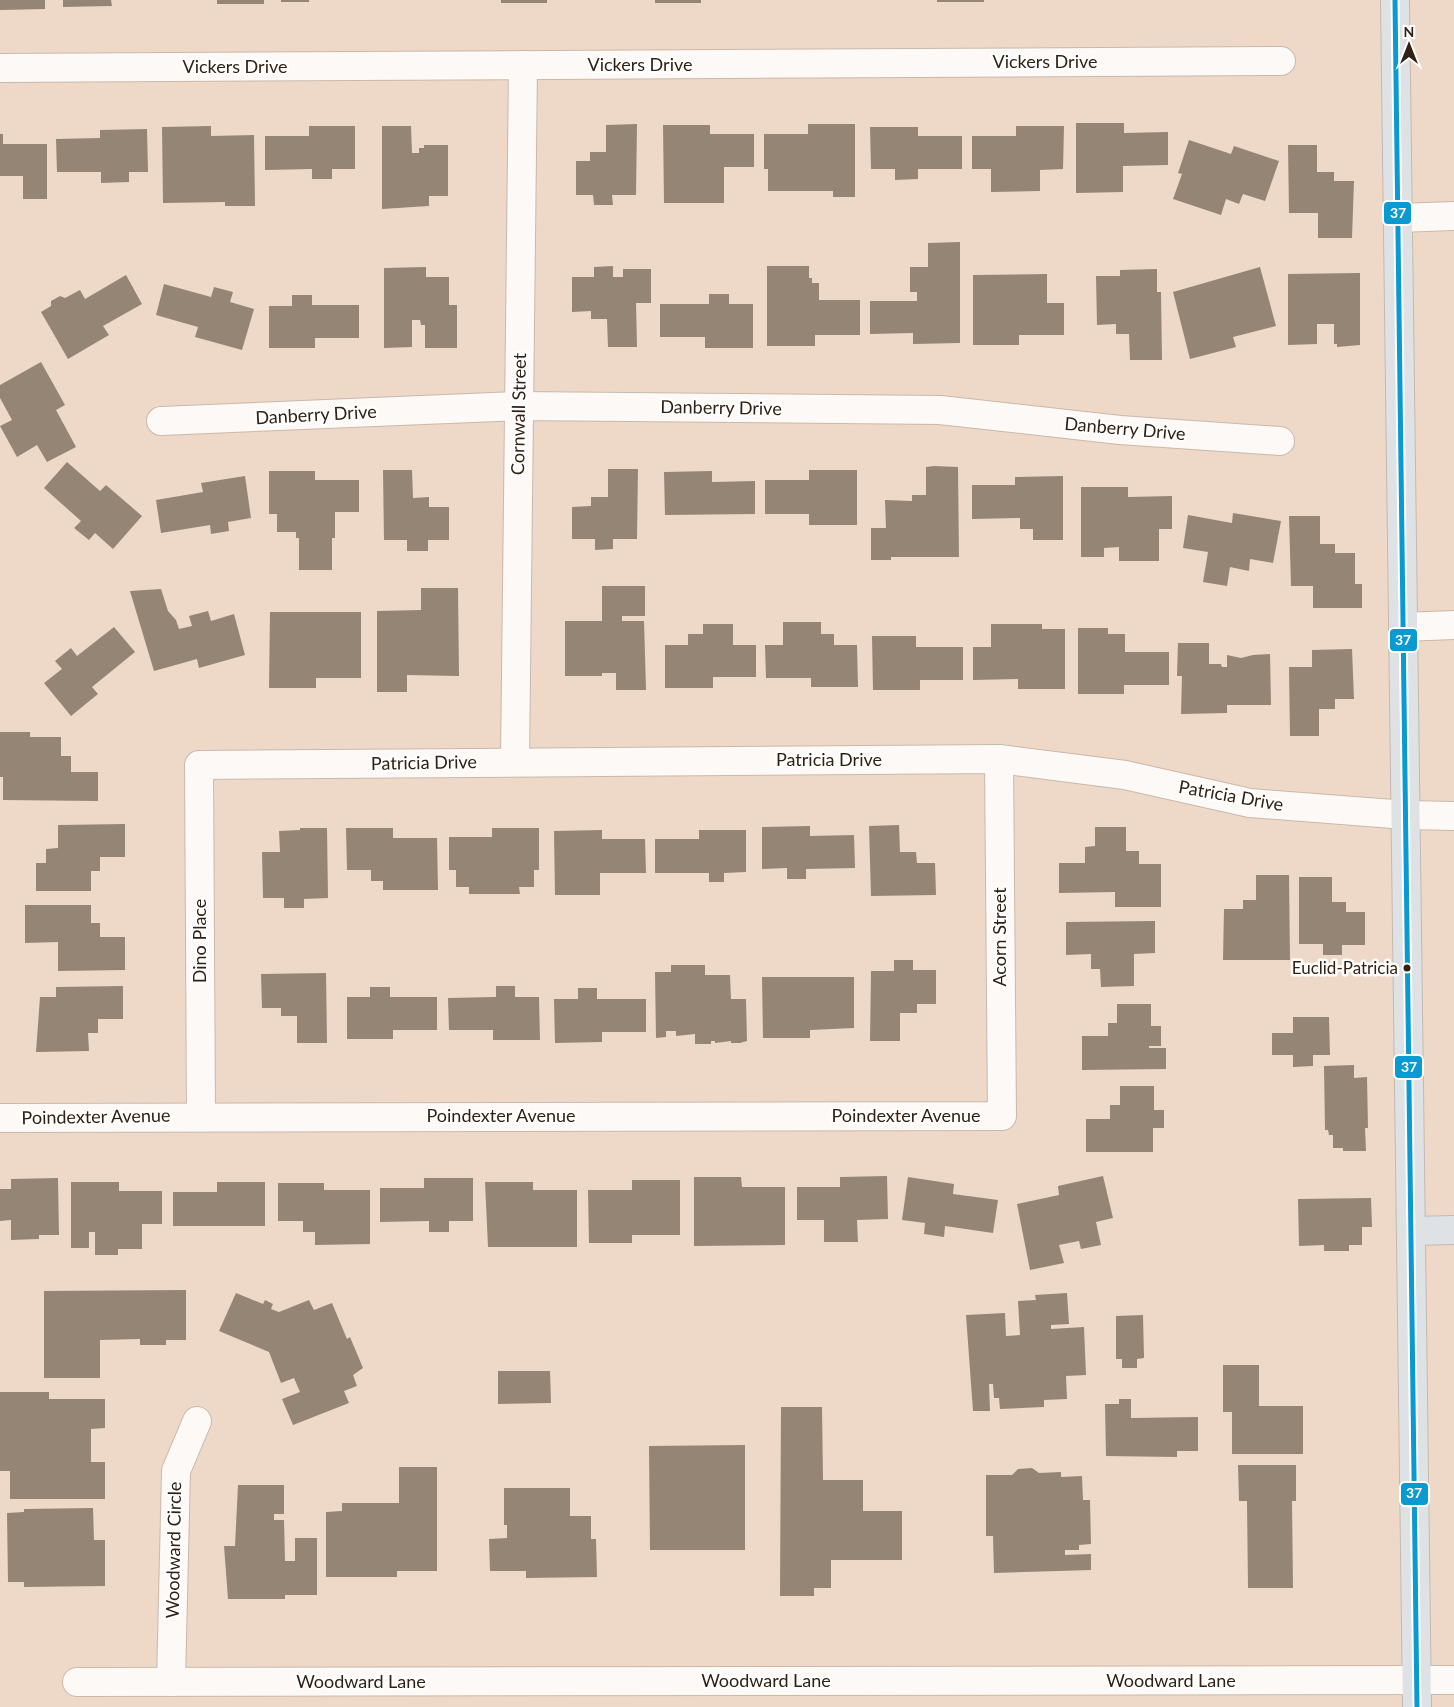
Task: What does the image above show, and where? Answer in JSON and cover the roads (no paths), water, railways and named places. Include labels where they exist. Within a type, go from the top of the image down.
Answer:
[{"type":"main road","points":[[1395,0],[1417,1694]]},
{"type":"main road","points":[[1411,1231],[1454,1230]]},
{"type":"street","name":"Vickers Drive","points":[[0,68],[1281,61]]},
{"type":"street","name":"Cornwall Street","points":[[516,762],[523,65]]},
{"type":"street","points":[[1398,218],[1454,216]]},
{"type":"street","name":"Danberry Drive","points":[[162,421],[519,406],[940,410],[1120,430],[1280,441]]},
{"type":"street","points":[[1403,627],[1454,625]]},
{"type":"street","name":"Patricia Drive","points":[[199,765],[999,759],[1125,776],[1250,802],[1406,815],[1454,816]]},
{"type":"street","name":"Acorn Street","points":[[999,759],[1002,1116]]},
{"type":"street","name":"Dino Place","points":[[199,765],[201,1116]]},
{"type":"street","name":"Poindexter Avenue","points":[[0,1118],[201,1116],[1002,1116]]},
{"type":"street","name":"Woodward Circle","points":[[171,1682],[176,1471],[197,1421]]},
{"type":"street","name":"Woodward Lane","points":[[77,1682],[1417,1694],[1454,1680]]},
{"type":"place","name":"Euclid-Patricia","points":[[1407,968]]}]
